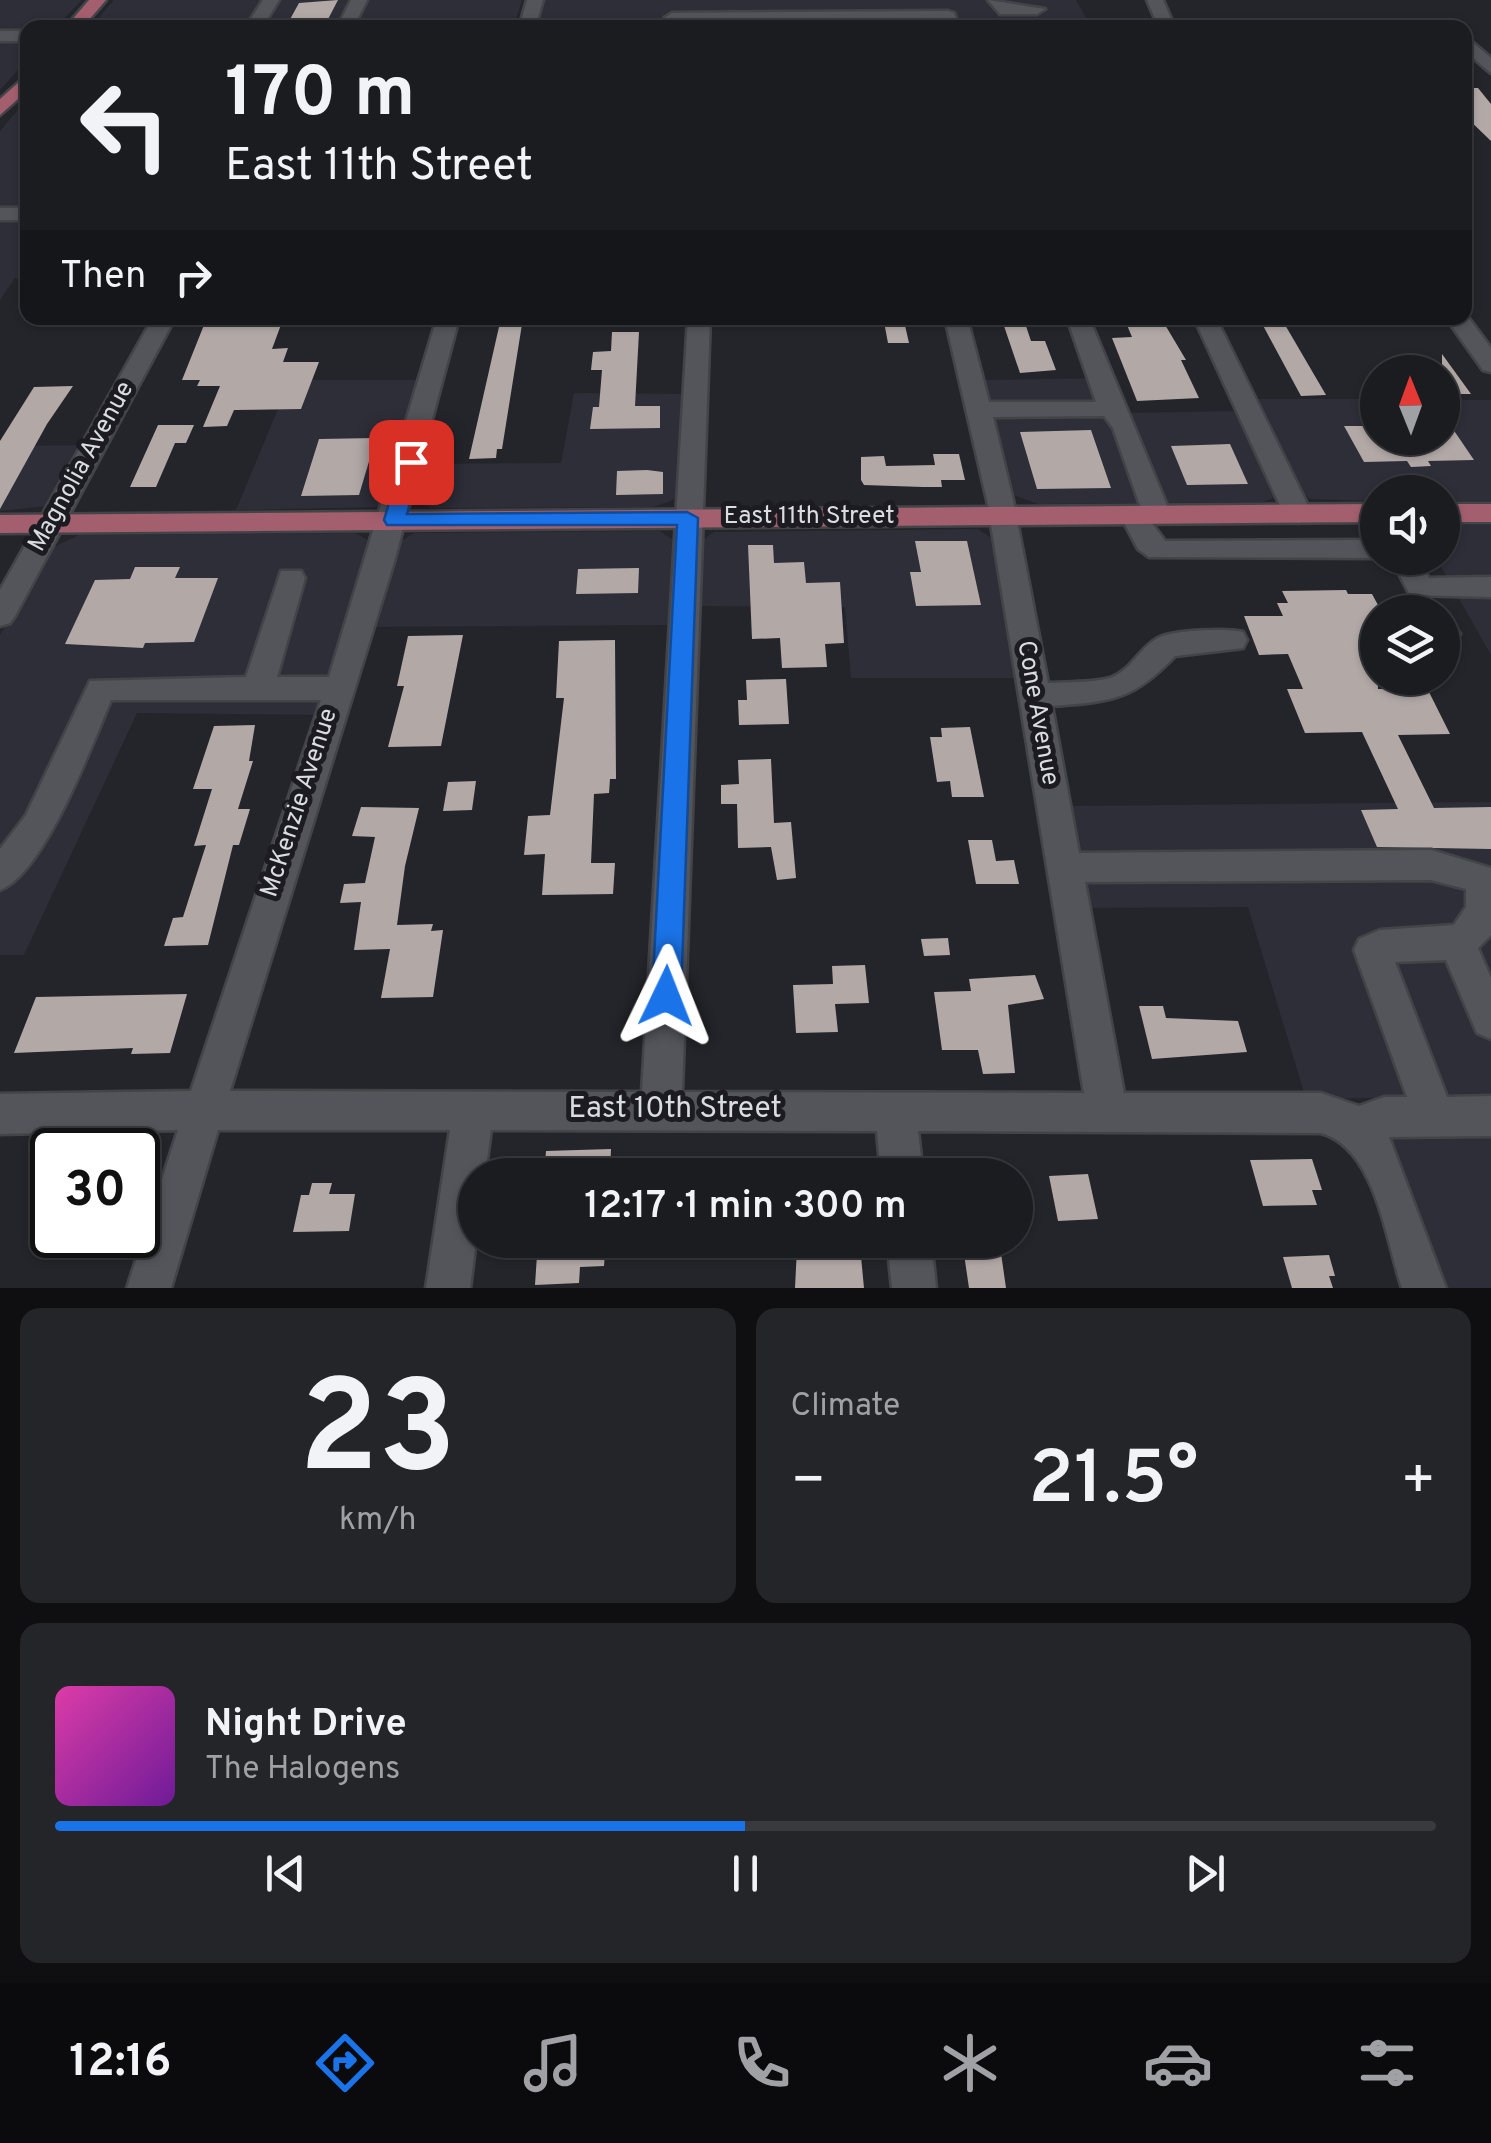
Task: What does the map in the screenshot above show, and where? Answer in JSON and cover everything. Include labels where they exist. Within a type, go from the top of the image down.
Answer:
[{"type":"main road","points":[[80,20],[98,0]]},
{"type":"main road","points":[[0,110],[20,88]]},
{"type":"main road","points":[[1460,513],[1491,512]]},
{"type":"main road","name":"East 11th Street","points":[[0,524],[1360,513]]},
{"type":"street","points":[[996,0],[1000,9],[1035,4]]},
{"type":"street","points":[[672,20],[948,16],[949,20]]},
{"type":"street","points":[[1472,39],[1491,68]]},
{"type":"street","name":"Magnolia Avenue","points":[[0,616],[160,325]]},
{"type":"street","name":"McKenzie Avenue","points":[[149,1288],[202,1110],[394,520],[446,325]]},
{"type":"street","points":[[661,1110],[698,325]]},
{"type":"street","name":"Cone Avenue","points":[[958,325],[1002,516],[1108,1110]]},
{"type":"street","points":[[1081,325],[1111,410],[1124,428],[1148,542],[1159,550],[1360,549]]},
{"type":"street","points":[[1207,325],[1298,514]]},
{"type":"street","points":[[1461,325],[1491,365]]},
{"type":"street","points":[[978,410],[1111,410]]},
{"type":"street","points":[[258,686],[291,578]]},
{"type":"street","points":[[1460,603],[1491,587]]},
{"type":"street","points":[[1034,696],[1115,690],[1137,677],[1167,646],[1232,640]]},
{"type":"street","points":[[0,876],[40,824],[101,688],[338,688]]},
{"type":"street","points":[[1065,868],[1431,865],[1452,868],[1488,883],[1484,921],[1458,944],[1380,946],[1372,950],[1434,1117]]},
{"type":"street","points":[[1458,944],[1491,1021]]},
{"type":"street","points":[[895,1109],[900,1158]]},
{"type":"street","name":"East 10th Street","points":[[0,1114],[202,1110],[1108,1110],[1321,1113],[1355,1126]]},
{"type":"street","points":[[448,1288],[473,1110]]},
{"type":"street","points":[[1424,1288],[1374,1152],[1355,1126],[1384,1117],[1491,1116]]},
{"type":"street","points":[[911,1258],[914,1288]]},
{"type":"shaded area","points":[[0,0],[82,0],[63,20],[20,20],[20,31],[0,33]]},
{"type":"shaded area","points":[[114,0],[266,0],[250,20],[97,20]]},
{"type":"shaded area","points":[[277,0],[353,0],[343,20],[264,20]]},
{"type":"shaded area","points":[[368,0],[522,0],[516,20],[358,20]]},
{"type":"shaded area","points":[[541,0],[1076,0],[1087,20],[536,20]]},
{"type":"shaded area","points":[[0,38],[20,38],[20,68],[0,90]]},
{"type":"shaded area","points":[[20,107],[20,208],[0,208],[0,131]]},
{"type":"shaded area","points":[[0,220],[20,220],[20,278],[15,278],[0,300]]},
{"type":"shaded area","points":[[1111,378],[1125,413],[1239,411],[1276,492],[1274,498],[1263,502],[1038,504],[1013,495],[981,380]]},
{"type":"shaded area","points":[[290,380],[423,380],[381,507],[236,510]]},
{"type":"shaded area","points":[[574,393],[686,394],[680,493],[673,500],[653,507],[431,508],[416,499],[420,464],[561,463]]},
{"type":"shaded area","points":[[1255,399],[1360,399],[1360,455],[1460,455],[1460,400],[1491,400],[1491,501],[1460,501],[1460,475],[1360,475],[1360,500],[1310,499],[1300,490]]},
{"type":"shaded area","points":[[85,445],[47,506],[0,511],[0,446]]},
{"type":"shaded area","points":[[1460,525],[1491,525],[1491,655],[1446,575],[1460,575]]},
{"type":"shaded area","points":[[978,529],[994,540],[1024,678],[851,678],[845,607],[694,606],[698,543],[714,532]]},
{"type":"shaded area","points":[[660,531],[676,542],[675,625],[370,627],[398,543],[414,533]]},
{"type":"shaded area","points":[[356,533],[370,542],[318,715],[137,713],[24,955],[0,955],[0,635],[50,549],[79,535]]},
{"type":"shaded area","points":[[1491,802],[1491,1288],[1441,1288],[1375,1098],[1306,1099],[1248,907],[1082,908],[1070,806]]},
{"type":"building","points":[[338,0],[328,20],[290,20],[299,3]]},
{"type":"building","points":[[1472,88],[1478,88],[1491,104],[1491,141],[1472,123]]},
{"type":"building","points":[[204,325],[281,325],[272,349],[288,348],[283,362],[319,362],[301,409],[234,410],[227,426],[203,427],[220,386],[197,386],[200,380],[182,380]]},
{"type":"building","points":[[499,325],[522,325],[502,449],[497,449],[496,458],[469,459]]},
{"type":"building","points":[[885,325],[905,325],[909,343],[888,343]]},
{"type":"building","points":[[1127,325],[1165,325],[1186,360],[1181,360],[1199,398],[1137,401],[1112,338],[1132,337]]},
{"type":"building","points":[[1263,325],[1285,325],[1326,395],[1301,396]]},
{"type":"building","points":[[1004,326],[1026,326],[1031,341],[1045,341],[1056,370],[1020,373]]},
{"type":"building","points":[[612,332],[639,332],[635,406],[660,406],[660,428],[590,429],[593,407],[599,407],[602,370],[591,370],[593,352],[611,351]]},
{"type":"building","points":[[1460,379],[1471,394],[1460,394]]},
{"type":"building","points":[[73,386],[0,509],[0,441],[34,387]]},
{"type":"building","points":[[158,425],[194,425],[186,443],[175,443],[156,487],[130,487]]},
{"type":"building","points":[[1344,426],[1360,426],[1360,455]]},
{"type":"building","points":[[1091,430],[1111,488],[1037,489],[1020,432]]},
{"type":"building","points":[[376,438],[359,495],[301,496],[319,439]]},
{"type":"building","points":[[1460,439],[1474,460],[1428,461],[1431,466],[1411,467],[1407,461],[1364,462],[1360,455],[1460,455]]},
{"type":"building","points":[[1230,444],[1248,484],[1187,485],[1171,446]]},
{"type":"building","points":[[933,454],[959,454],[965,480],[941,480],[942,487],[923,487],[864,485],[861,480],[861,457],[884,456],[886,466],[935,465]]},
{"type":"building","points":[[617,471],[663,472],[663,494],[616,495]]},
{"type":"building","points":[[915,541],[967,541],[981,605],[916,606],[910,572],[921,572]]},
{"type":"building","points":[[748,545],[773,545],[774,563],[804,562],[806,583],[840,582],[844,643],[825,644],[827,667],[782,668],[780,638],[752,639]]},
{"type":"building","points":[[135,567],[180,567],[175,578],[218,578],[194,642],[145,643],[143,648],[65,644],[95,580],[130,579]]},
{"type":"building","points":[[639,568],[638,593],[576,594],[578,569]]},
{"type":"building","points":[[1346,590],[1348,594],[1372,594],[1360,595],[1360,695],[1430,695],[1450,734],[1398,735],[1434,808],[1491,807],[1491,849],[1377,847],[1361,810],[1398,809],[1362,732],[1305,733],[1287,689],[1303,689],[1288,654],[1259,655],[1244,616],[1283,616],[1277,603],[1288,603],[1282,591]]},
{"type":"building","points":[[463,635],[441,746],[388,747],[404,686],[397,686],[408,636]]},
{"type":"building","points":[[615,640],[616,779],[610,779],[609,793],[594,794],[591,863],[615,863],[613,894],[542,895],[545,854],[524,855],[528,816],[550,815],[564,698],[556,698],[559,641]]},
{"type":"building","points":[[786,679],[789,724],[739,725],[738,700],[747,700],[746,680]]},
{"type":"building","points":[[255,725],[249,761],[253,761],[238,809],[250,809],[239,845],[233,845],[208,945],[164,946],[173,918],[183,917],[206,845],[194,846],[212,789],[193,789],[214,726]]},
{"type":"building","points":[[970,727],[984,797],[952,797],[950,781],[937,782],[930,737],[942,737],[941,728]]},
{"type":"building","points":[[771,759],[774,823],[791,822],[796,878],[777,880],[771,847],[738,848],[737,804],[721,804],[721,785],[739,784],[738,760]]},
{"type":"building","points":[[476,781],[472,810],[443,811],[448,782]]},
{"type":"building","points":[[361,807],[419,808],[405,866],[397,925],[433,924],[431,931],[443,930],[433,997],[381,998],[390,949],[354,950],[361,902],[340,903],[344,884],[365,883],[375,837],[352,836]]},
{"type":"building","points":[[968,840],[992,840],[996,861],[1014,860],[1019,884],[976,884]]},
{"type":"building","points":[[948,938],[950,955],[924,956],[921,939]]},
{"type":"building","points":[[865,965],[869,1003],[835,1004],[838,1032],[796,1033],[793,985],[833,984],[832,966]]},
{"type":"building","points":[[1035,975],[1044,999],[1008,1005],[1015,1073],[983,1074],[978,1050],[942,1050],[934,992],[971,991],[969,979]]},
{"type":"building","points":[[187,994],[170,1053],[131,1054],[133,1048],[14,1053],[36,997]]},
{"type":"building","points":[[1139,1006],[1163,1006],[1166,1018],[1238,1021],[1247,1052],[1152,1059]]},
{"type":"building","points":[[611,1149],[611,1158],[545,1158],[546,1151]]},
{"type":"building","points":[[1312,1159],[1322,1190],[1312,1190],[1317,1205],[1263,1206],[1250,1160]]},
{"type":"building","points":[[1088,1174],[1098,1219],[1058,1221],[1049,1176]]},
{"type":"building","points":[[312,1183],[332,1183],[329,1194],[355,1194],[349,1231],[293,1232],[301,1195],[309,1195]]},
{"type":"building","points":[[1329,1255],[1335,1276],[1329,1276],[1333,1288],[1292,1288],[1283,1257]]},
{"type":"building","points":[[537,1258],[605,1258],[604,1266],[580,1267],[579,1283],[535,1285]]},
{"type":"building","points":[[796,1258],[861,1258],[864,1288],[795,1288]]},
{"type":"building","points":[[965,1258],[1002,1258],[1006,1288],[969,1288]]},
{"type":"route","points":[[411,462],[394,520],[687,518],[666,996]]}]
